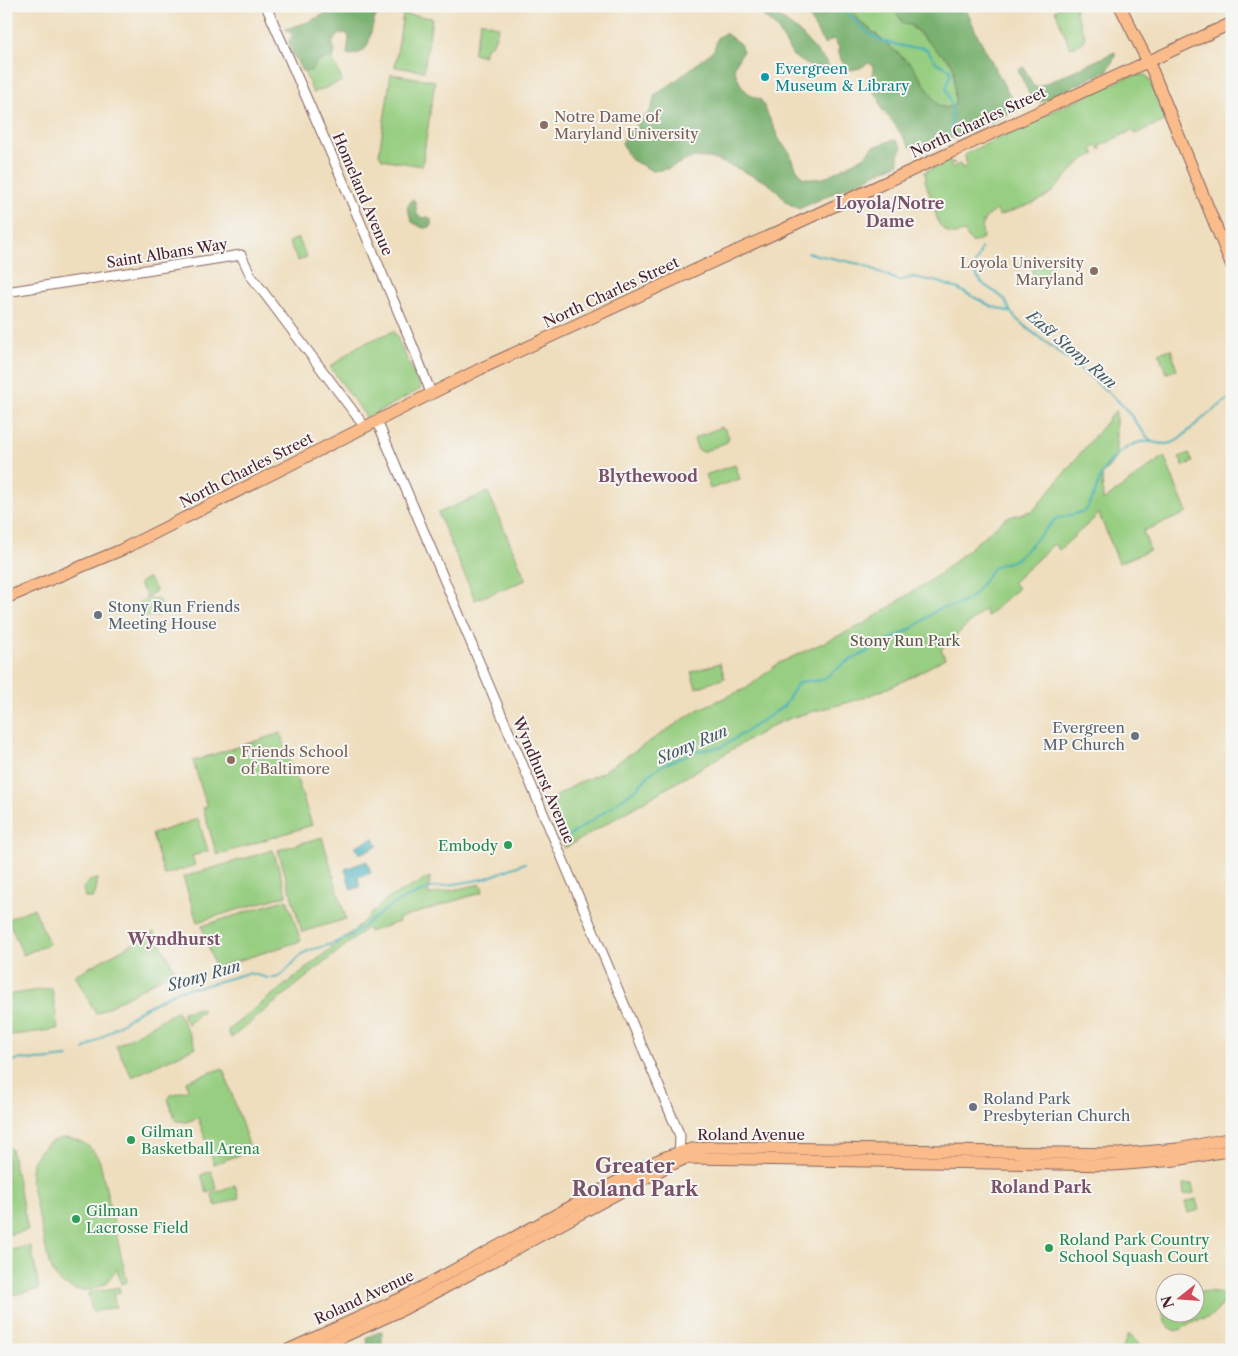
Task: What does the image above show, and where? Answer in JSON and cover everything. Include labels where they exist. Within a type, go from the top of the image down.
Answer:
[{"type":"main road","points":[[1120,6],[1148,61],[1232,266]]},
{"type":"main road","name":"North Charles Street","points":[[6,598],[121,550],[431,393],[1232,22]]},
{"type":"main road","name":"Roland Avenue","points":[[288,1350],[404,1297],[644,1166],[707,1147],[1120,1154],[1178,1149],[1232,1138]]},
{"type":"main road","name":"Roland Avenue","points":[[314,1350],[446,1287],[679,1156],[692,1158],[1114,1165],[1176,1160],[1232,1150]]},
{"type":"street","name":"Homeland Avenue","points":[[266,6],[370,245],[431,393]]},
{"type":"street","name":"Saint Albans Way","points":[[6,292],[241,255],[251,276],[260,289],[365,427]]},
{"type":"street","name":"Wyndhurst Avenue","points":[[377,421],[680,1136],[679,1156]]},
{"type":"green space","points":[[342,6],[381,6],[374,22],[368,45],[362,52],[347,54],[349,38],[347,33],[339,34],[332,43],[335,51],[334,56],[317,62],[311,71],[302,71],[289,44],[293,34],[286,29],[308,22]]},
{"type":"green space","points":[[758,6],[775,6],[779,17],[800,33],[829,65],[823,71],[817,71],[793,56],[776,27],[763,16]]},
{"type":"green space","points":[[803,6],[854,6],[854,13],[860,21],[912,65],[938,105],[945,108],[955,105],[954,69],[951,62],[936,50],[919,32],[910,25],[903,24],[893,6],[965,6],[976,32],[1017,110],[921,152],[910,147],[893,122],[882,110],[879,99],[874,92],[877,85],[873,75],[873,66],[868,63],[860,68],[850,70],[842,62],[839,47],[833,39],[824,44]]},
{"type":"green space","points":[[854,6],[893,6],[896,13],[951,62],[954,69],[955,105],[945,108],[938,105],[912,65],[860,21],[854,13]]},
{"type":"green space","points":[[1060,6],[1078,6],[1075,11],[1085,36],[1082,43],[1070,48],[1055,10],[1060,8]]},
{"type":"green space","points":[[403,14],[432,18],[424,71],[395,67]]},
{"type":"green space","points":[[481,21],[499,27],[493,43],[486,48],[484,56],[473,53]]},
{"type":"green space","points":[[725,33],[740,44],[743,51],[734,67],[740,83],[746,91],[761,100],[780,141],[790,153],[793,163],[802,177],[824,178],[865,156],[872,148],[892,140],[897,141],[902,149],[898,155],[899,163],[799,209],[786,202],[778,191],[766,182],[710,158],[694,157],[667,169],[653,171],[630,159],[622,143],[628,133],[651,110],[655,95],[714,50],[718,37]]},
{"type":"green space","points":[[1115,52],[1108,70],[1041,102],[1032,100],[1018,70],[1024,67],[1033,86],[1038,87]]},
{"type":"green space","points":[[331,54],[342,81],[313,93],[302,66]]},
{"type":"green space","points":[[391,74],[435,81],[422,166],[382,159],[379,154]]},
{"type":"green space","points":[[1135,75],[1145,75],[1148,77],[1167,120],[1135,134],[1133,130],[1100,146],[1101,150],[1097,146],[1094,147],[1092,151],[1096,154],[1082,161],[1045,197],[999,216],[997,210],[989,215],[983,224],[983,238],[976,242],[971,242],[964,232],[950,233],[939,224],[924,172],[949,161],[955,163],[950,165],[951,168],[960,164],[962,168],[967,166],[965,156],[967,153]]},
{"type":"green space","points":[[412,199],[415,201],[417,215],[422,218],[428,217],[431,219],[431,227],[423,228],[412,222],[407,207]]},
{"type":"green space","points":[[298,238],[307,257],[298,261],[289,242]]},
{"type":"green space","points":[[1044,254],[1055,262],[1042,280],[1031,272]]},
{"type":"green space","points":[[394,331],[421,389],[367,418],[330,367],[358,346]]},
{"type":"green space","points":[[1171,349],[1177,370],[1166,373],[1159,353]]},
{"type":"green space","name":"Stony Run Park","points":[[1116,410],[1116,459],[1102,474],[1103,501],[1164,456],[1187,513],[1143,531],[1150,550],[1119,563],[1099,514],[1059,550],[1054,544],[1013,582],[1018,588],[987,617],[985,609],[941,649],[945,658],[879,692],[792,718],[772,726],[565,848],[546,803],[576,784],[601,773],[699,709],[747,688],[779,663],[864,624],[938,575],[1006,518],[1034,510]]},
{"type":"green space","points":[[721,427],[724,428],[729,437],[727,442],[703,452],[698,450],[695,438]]},
{"type":"green space","points":[[1189,453],[1193,462],[1183,466],[1179,457]]},
{"type":"green space","points":[[735,465],[740,479],[710,489],[705,475]]},
{"type":"green space","points":[[488,492],[526,580],[475,600],[438,513]]},
{"type":"green space","points":[[148,578],[156,590],[149,595],[149,599],[157,599],[160,602],[161,612],[158,616],[142,617],[139,603],[146,599],[146,594],[140,583]]},
{"type":"green space","points":[[720,663],[725,678],[696,688],[691,672]]},
{"type":"green space","points":[[281,733],[312,825],[217,855],[203,808],[207,807],[193,761]]},
{"type":"green space","points":[[198,819],[208,851],[192,856],[195,865],[164,875],[152,834]]},
{"type":"green space","points":[[322,837],[346,919],[302,932],[278,850]]},
{"type":"green space","points":[[273,850],[287,895],[197,922],[183,877]]},
{"type":"green space","points":[[430,877],[428,895],[481,884],[483,892],[398,919],[399,922],[369,932],[367,928],[231,1038],[228,1030],[358,927],[385,900]]},
{"type":"green space","points":[[98,879],[93,898],[85,898],[83,889],[87,882]]},
{"type":"green space","points":[[287,899],[301,941],[215,968],[202,926]]},
{"type":"green space","points":[[34,908],[49,944],[23,955],[8,919]]},
{"type":"green space","points":[[154,932],[175,970],[96,1014],[75,975]]},
{"type":"green space","points":[[52,988],[58,1029],[6,1036],[6,995]]},
{"type":"green space","points":[[200,1008],[203,1010],[188,1024],[183,1017],[183,1012]]},
{"type":"green space","points":[[177,1011],[196,1047],[132,1077],[116,1046]]},
{"type":"green space","points":[[223,1068],[251,1151],[214,1164],[198,1118],[186,1122],[176,1121],[168,1099],[171,1095],[188,1090],[186,1081]]},
{"type":"green space","points":[[63,1138],[80,1141],[90,1147],[100,1162],[127,1282],[121,1284],[117,1269],[105,1284],[91,1290],[75,1290],[60,1282],[53,1273],[49,1263],[31,1182],[31,1174],[34,1159],[42,1148],[48,1143]]},
{"type":"green space","points":[[7,1146],[11,1149],[28,1230],[6,1235]]},
{"type":"green space","points":[[211,1171],[217,1189],[207,1193],[201,1175]]},
{"type":"green space","points":[[1192,1184],[1194,1193],[1184,1195],[1183,1185]]},
{"type":"green space","points":[[235,1185],[239,1198],[216,1206],[211,1194]]},
{"type":"green space","points":[[1196,1199],[1199,1210],[1188,1213],[1185,1202]]},
{"type":"green space","points":[[31,1246],[39,1289],[6,1296],[6,1251]]},
{"type":"green space","points":[[119,1287],[120,1292],[113,1294],[116,1307],[92,1312],[88,1293]]},
{"type":"green space","points":[[1206,1291],[1222,1293],[1224,1297],[1220,1308],[1206,1318]]},
{"type":"green space","points":[[1166,1324],[1189,1324],[1175,1331]]},
{"type":"green space","points":[[382,1331],[382,1350],[368,1350],[367,1337]]},
{"type":"green space","points":[[1129,1334],[1145,1350],[1121,1350]]},
{"type":"water","points":[[374,838],[378,846],[359,854],[355,846]]},
{"type":"water","points":[[367,861],[371,873],[358,877],[360,887],[351,890],[345,869]]},
{"type":"waterway","name":"East Stony Run","points":[[839,6],[871,35],[882,41],[911,48],[921,47],[926,49],[937,63],[949,69],[951,74],[946,88],[952,107],[951,133]]},
{"type":"waterway","name":"East Stony Run","points":[[981,248],[974,269],[981,282],[1001,296],[1012,314],[1028,329],[1083,371],[1118,401],[1152,442]]},
{"type":"waterway","points":[[808,253],[864,265],[897,280],[913,277],[939,282],[958,289],[991,306],[1010,312]]},
{"type":"waterway","name":"Stony Run","points":[[563,840],[638,787],[652,772],[665,764],[698,751],[721,747],[730,742],[784,706],[797,684],[825,678],[845,663],[913,628],[938,609],[957,605],[967,600],[973,596],[992,569],[1000,564],[1013,561],[1020,556],[1056,519],[1085,511],[1092,500],[1105,469],[1123,450],[1140,442],[1165,444],[1174,442],[1232,397]]},
{"type":"waterway","name":"Stony Run","points":[[84,1050],[139,1011],[179,990],[203,986],[248,973],[275,978],[282,975],[302,954],[354,934],[383,911],[403,899],[431,888],[484,879],[525,863]]},
{"type":"waterway","name":"Stony Run","points":[[6,1063],[18,1059],[42,1060],[68,1057]]},
{"type":"place","name":"Evergreen Museum & Library","points":[[765,77]]},
{"type":"place","name":"Notre Dame of Maryland University","points":[[544,125]]},
{"type":"place","name":"Loyola University Maryland","points":[[1094,271]]},
{"type":"place","name":"Stony Run Friends Meeting House","points":[[98,615]]},
{"type":"place","name":"Evergreen MP Church","points":[[1135,736]]},
{"type":"place","name":"Friends School of Baltimore","points":[[231,760]]},
{"type":"place","name":"Embody","points":[[508,845]]},
{"type":"place","name":"Roland Park Presbyterian Church","points":[[973,1107]]},
{"type":"place","name":"Gilman Basketball Arena","points":[[131,1140]]},
{"type":"place","name":"Gilman Lacrosse Field","points":[[76,1219]]},
{"type":"place","name":"Roland Park Country School Squash Court","points":[[1049,1248]]},
{"type":"district","name":"Loyola/Notre Dame","points":[[890,212]]},
{"type":"district","name":"Blythewood","points":[[648,476]]},
{"type":"district","name":"Wyndhurst","points":[[174,939]]},
{"type":"district","name":"Greater Roland Park","points":[[635,1178]]},
{"type":"district","name":"Roland Park","points":[[1041,1187]]}]
